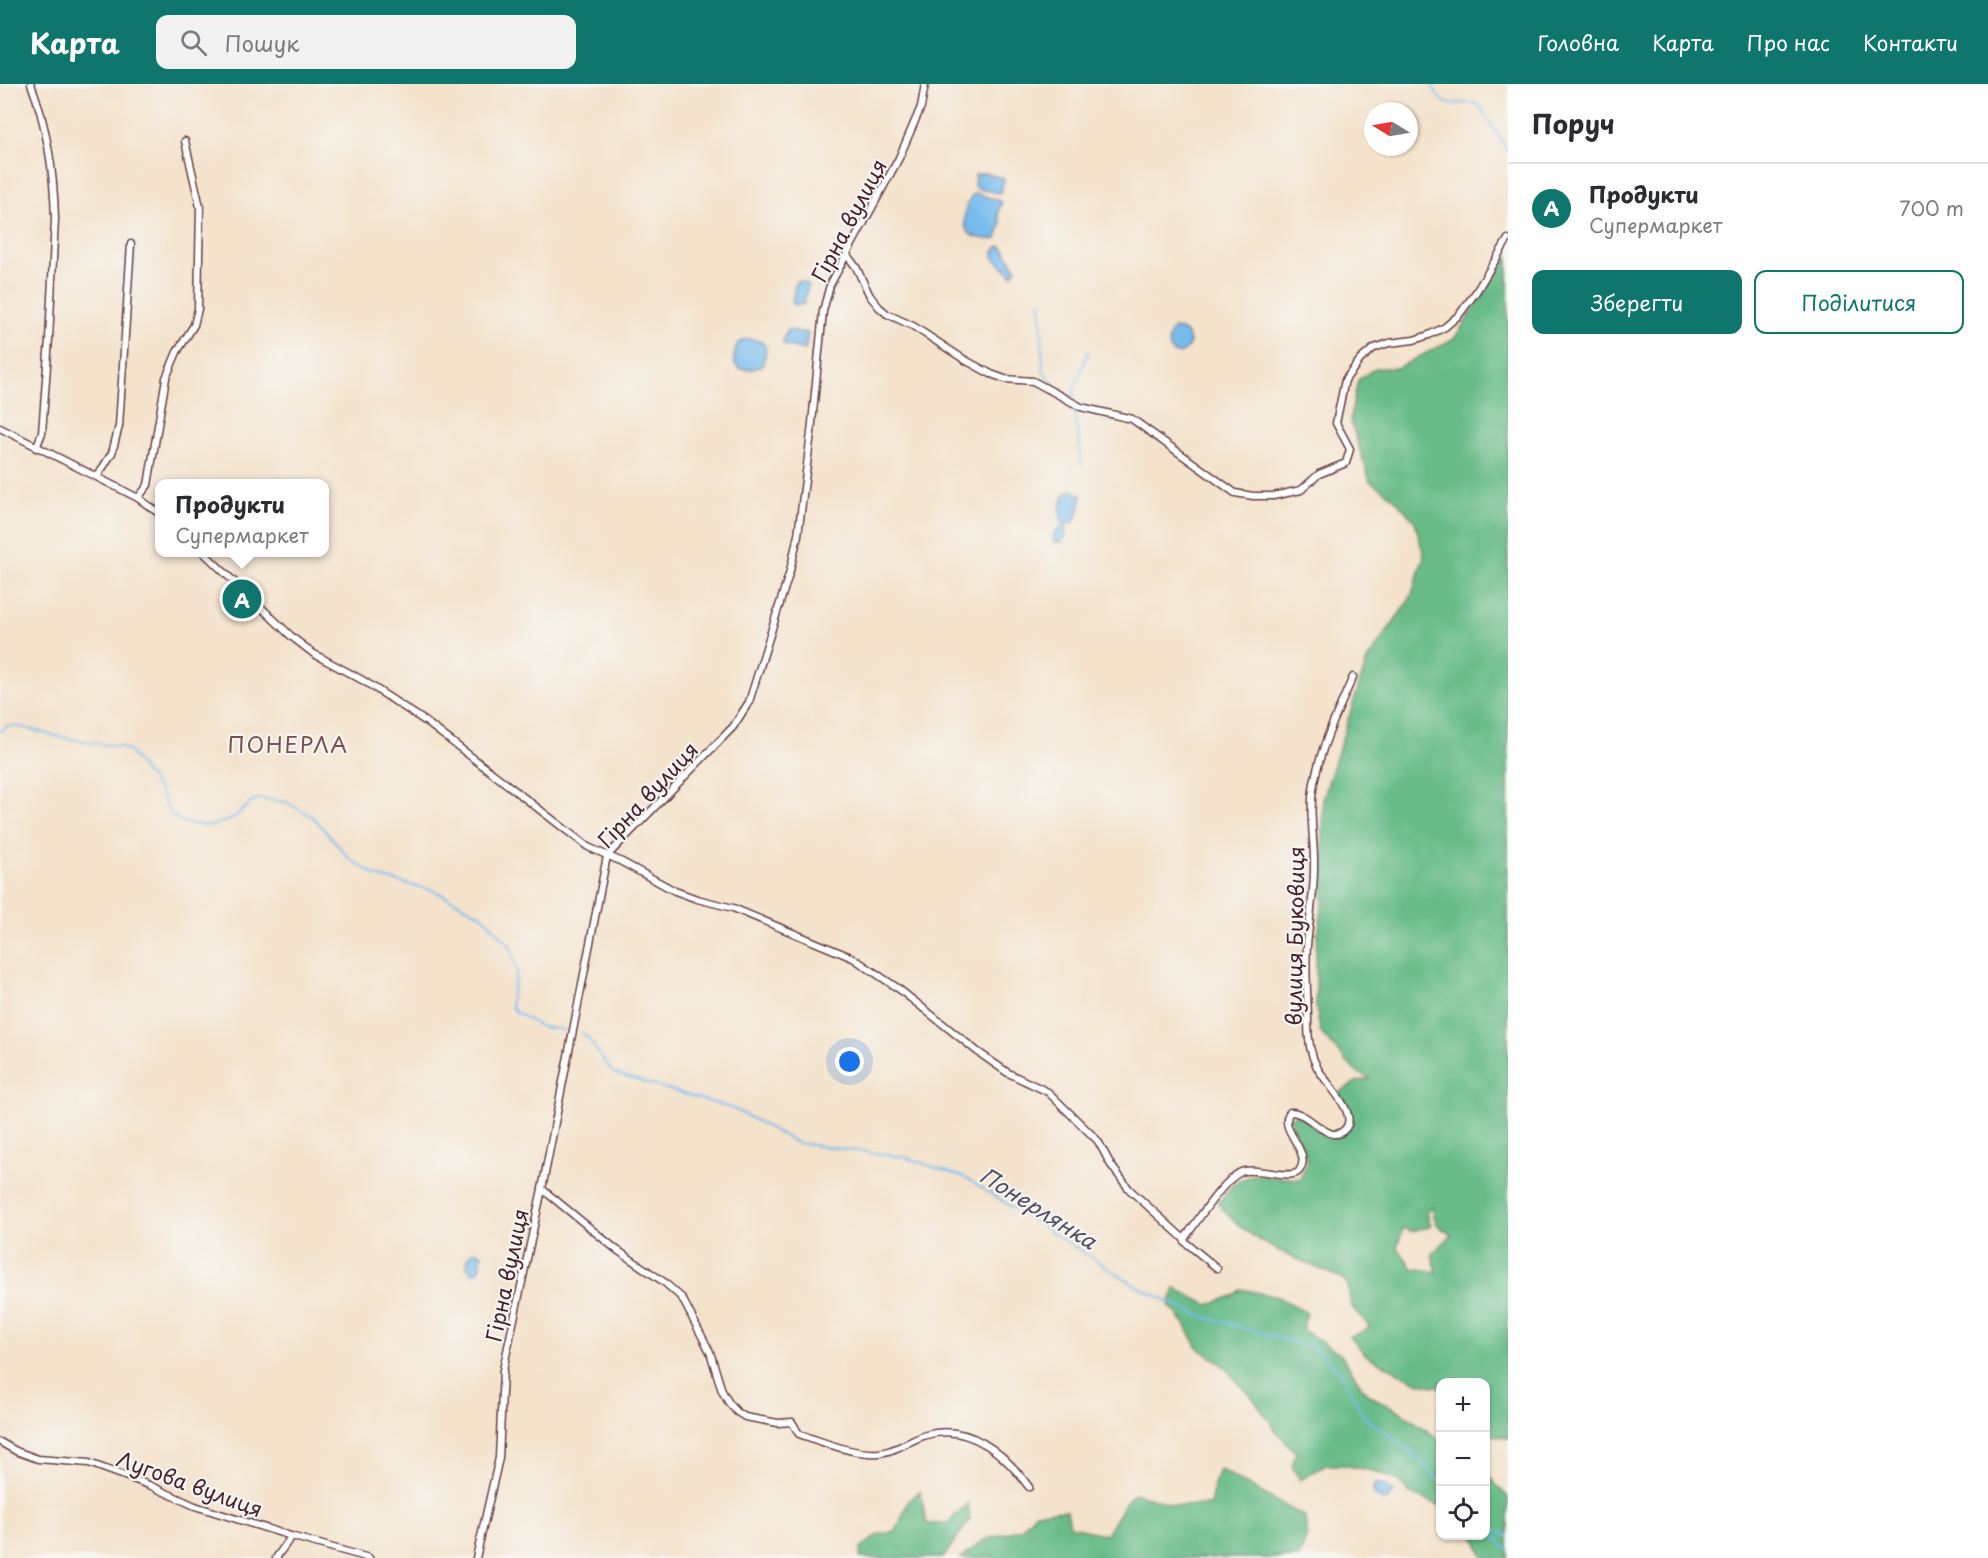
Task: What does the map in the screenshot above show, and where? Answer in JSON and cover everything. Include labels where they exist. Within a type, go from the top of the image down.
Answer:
[{"type":"street","points":[[31,84],[38,102],[47,144],[55,219],[42,433],[36,447]]},
{"type":"street","name":"Гірна вулиця","points":[[476,1558],[499,1458],[503,1370],[542,1189],[607,856],[733,727],[749,702],[790,571],[798,536],[811,433],[822,311],[830,285],[899,158],[921,107],[925,84]]},
{"type":"street","points":[[138,498],[148,485],[161,395],[166,378],[177,352],[197,318],[200,207],[185,141]]},
{"type":"street","points":[[847,255],[879,308],[913,326],[965,360],[1005,379],[1033,381],[1081,407],[1132,419],[1235,493],[1273,496],[1301,490],[1319,474],[1346,464],[1350,449],[1336,423],[1345,380],[1359,360],[1374,348],[1389,343],[1414,340],[1445,327],[1459,315],[1476,292],[1508,238]]},
{"type":"street","points":[[98,477],[112,453],[119,426],[131,244]]},
{"type":"street","points":[[0,428],[138,498],[155,511]]},
{"type":"street","points":[[208,557],[292,638],[314,654],[364,681],[425,721],[588,847],[620,861],[675,891],[733,908],[853,958],[899,989],[1008,1073],[1048,1092],[1098,1141],[1111,1165],[1129,1189],[1185,1242],[1217,1268]]},
{"type":"street","name":"вулиця Буковиця","points":[[1184,1239],[1229,1180],[1235,1176],[1242,1172],[1256,1170],[1290,1176],[1297,1174],[1302,1162],[1299,1148],[1286,1121],[1290,1112],[1306,1115],[1329,1134],[1338,1134],[1345,1130],[1349,1122],[1348,1112],[1324,1081],[1311,1051],[1307,948],[1314,865],[1310,819],[1314,780],[1328,735],[1353,677]]},
{"type":"street","points":[[542,1189],[617,1250],[664,1282],[682,1298],[710,1352],[722,1391],[737,1412],[746,1417],[778,1423],[792,1422],[799,1434],[867,1453],[891,1451],[926,1435],[943,1432],[975,1437],[1004,1457],[1029,1487]]},
{"type":"street","name":"Лугова вулиця","points":[[0,1442],[38,1459],[89,1463],[195,1506],[291,1537],[369,1558]]},
{"type":"street","points":[[276,1558],[291,1537]]},
{"type":"green space","points":[[1508,257],[1508,1438],[1490,1433],[1490,1378],[1436,1378],[1436,1386],[1419,1383],[1367,1356],[1349,1336],[1356,1335],[1370,1327],[1351,1306],[1348,1285],[1342,1278],[1258,1239],[1243,1229],[1218,1203],[1234,1183],[1253,1175],[1300,1179],[1308,1161],[1291,1124],[1291,1117],[1297,1114],[1306,1118],[1324,1136],[1340,1137],[1349,1128],[1350,1113],[1338,1093],[1358,1081],[1370,1079],[1355,1071],[1321,1033],[1316,1009],[1316,948],[1323,901],[1323,799],[1367,660],[1411,597],[1424,556],[1415,522],[1394,498],[1370,481],[1350,419],[1358,380],[1375,368],[1397,368],[1454,339]],"holes":[[[1432,1207],[1436,1221],[1452,1235],[1432,1254],[1437,1272],[1412,1268],[1397,1247],[1403,1228],[1411,1231],[1431,1227],[1427,1213]]]},
{"type":"green space","points":[[1175,1288],[1208,1305],[1233,1296],[1241,1289],[1278,1297],[1307,1313],[1302,1329],[1341,1355],[1367,1394],[1401,1412],[1436,1437],[1436,1504],[1408,1493],[1400,1481],[1377,1472],[1343,1465],[1326,1465],[1300,1480],[1292,1466],[1296,1453],[1277,1432],[1253,1398],[1220,1363],[1198,1348],[1185,1324],[1169,1305]]},
{"type":"green space","points":[[1219,1469],[1305,1517],[1307,1535],[1299,1558],[961,1558],[984,1540],[1021,1529],[1036,1512],[1067,1510],[1070,1526],[1106,1535],[1125,1503],[1134,1493],[1175,1505],[1210,1505]]},
{"type":"green space","points":[[1490,1478],[1508,1497],[1508,1558],[1484,1558],[1476,1540],[1490,1540]]},
{"type":"green space","points":[[920,1491],[927,1524],[947,1523],[968,1503],[970,1519],[943,1558],[860,1558],[861,1548],[878,1535],[896,1531],[908,1502]]},
{"type":"water","points":[[985,173],[1004,179],[1001,192],[976,188],[975,175]]},
{"type":"water","points":[[975,193],[1002,202],[998,213],[1001,224],[997,239],[975,237],[966,229],[965,212]]},
{"type":"water","points":[[1002,246],[1016,269],[1012,275],[993,257],[993,253]]},
{"type":"water","points":[[796,281],[808,285],[804,304],[795,305],[792,302]]},
{"type":"water","points":[[1174,328],[1186,332],[1190,342],[1186,350],[1181,353],[1172,351],[1169,347],[1168,341]]},
{"type":"water","points":[[787,330],[808,333],[805,350],[784,345],[783,340]]},
{"type":"water","points":[[745,339],[758,340],[766,348],[762,365],[745,370],[735,364],[737,344]]},
{"type":"water","points":[[1073,490],[1082,496],[1079,511],[1073,523],[1066,524],[1065,538],[1061,542],[1055,542],[1054,533],[1064,526],[1060,514],[1061,503],[1065,494]]},
{"type":"water","points":[[475,1251],[482,1254],[479,1271],[475,1273],[470,1272],[467,1266],[468,1256]]},
{"type":"water","points":[[1376,1483],[1394,1492],[1387,1500],[1383,1501],[1374,1494],[1373,1488]]},
{"type":"waterway","points":[[1432,84],[1442,100],[1448,103],[1479,105],[1508,151]]},
{"type":"waterway","points":[[1041,302],[1043,370],[1057,389],[1071,397]]},
{"type":"waterway","points":[[1074,399],[1074,389],[1088,352]]},
{"type":"waterway","points":[[1074,410],[1082,465]]},
{"type":"waterway","name":"Понерлянка","points":[[0,732],[7,726],[17,726],[64,738],[121,747],[129,751],[159,790],[171,815],[185,823],[209,826],[231,820],[254,800],[286,802],[313,817],[350,859],[376,876],[435,891],[482,915],[511,947],[517,971],[511,998],[514,1011],[541,1027],[565,1030]]},
{"type":"waterway","name":"Понерлянка","points":[[581,1033],[586,1036],[613,1073],[734,1109],[797,1143],[904,1157],[966,1178],[1138,1287],[1198,1315],[1315,1348],[1340,1372],[1365,1418],[1407,1448],[1436,1477]]},
{"type":"waterway","name":"Понерлянка","points":[[1490,1527],[1508,1536]]},
{"type":"waterway","points":[[1490,1530],[1508,1550]]},
{"type":"place","name":"Продукти","points":[[242,599]]},
{"type":"district","name":"ПОНЕРЛА","points":[[288,743]]}]
